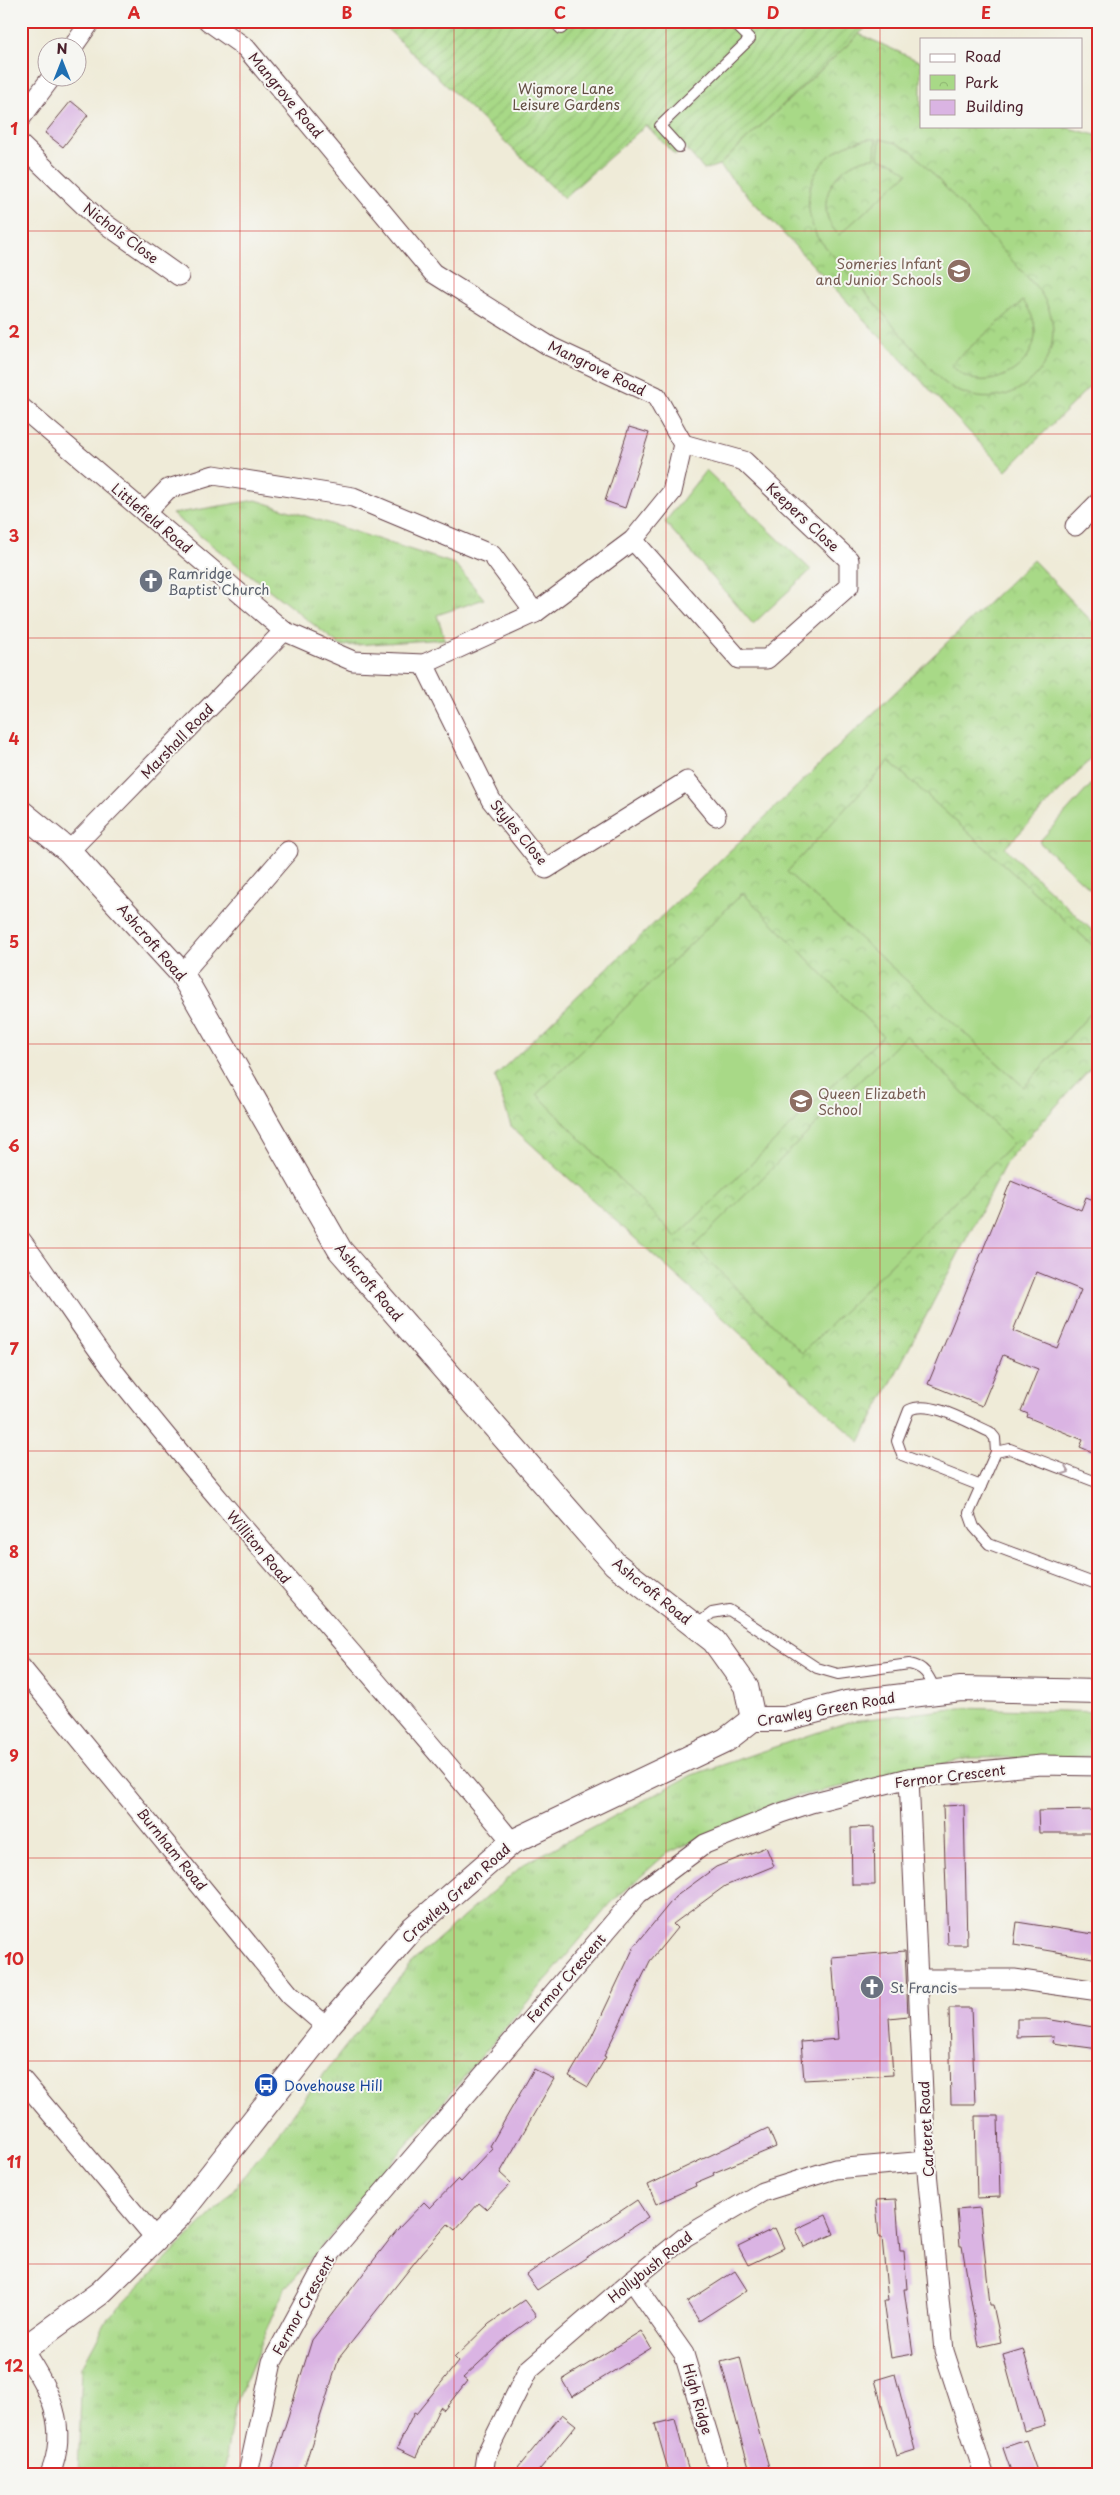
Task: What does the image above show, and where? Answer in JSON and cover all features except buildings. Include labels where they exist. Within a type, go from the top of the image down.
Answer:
[{"type":"street","points":[[79,38],[91,21]]},
{"type":"street","name":"Mangrove Road","points":[[208,21],[246,48],[433,272],[552,347],[656,396],[683,444]]},
{"type":"street","points":[[21,118],[44,88]]},
{"type":"street","name":"Nichols Close","points":[[21,146],[97,218],[179,276]]},
{"type":"street","name":"Littlefield Road","points":[[21,407],[284,631],[353,662],[424,664],[535,613]]},
{"type":"street","points":[[145,513],[168,489],[214,475],[352,497],[492,556],[535,613],[634,540],[672,492],[683,444]]},
{"type":"street","name":"Keepers Close","points":[[634,540],[739,659],[768,659],[849,586],[849,560],[744,461],[683,444]]},
{"type":"street","points":[[1075,526],[1099,502]]},
{"type":"street","name":"Marshall Road","points":[[69,851],[284,631]]},
{"type":"street","name":"Styles Close","points":[[424,664],[492,800],[546,869],[687,782],[716,816]]},
{"type":"street","name":"Ashcroft Road","points":[[21,812],[69,851],[182,974],[340,1250],[615,1564],[714,1641],[746,1686],[753,1719]]},
{"type":"street","points":[[182,974],[288,851]]},
{"type":"street","name":"Williton Road","points":[[21,1240],[115,1373],[283,1576],[450,1766],[512,1842]]},
{"type":"street","name":"Burnham Road","points":[[21,1667],[290,1995],[327,2027]]},
{"type":"street","name":"Crawley Green Road","points":[[22,2350],[100,2293],[156,2240],[177,2218],[327,2027],[412,1929],[512,1842],[726,1740],[753,1719],[784,1719],[846,1703],[961,1688],[1099,1692]]},
{"type":"street","name":"Fermor Crescent","points":[[248,2474],[272,2362],[331,2253],[638,1894],[705,1844],[781,1813],[909,1778],[1041,1765],[1099,1766]]},
{"type":"street","name":"Carteret Road","points":[[909,1778],[926,2161],[944,2351],[984,2474]]},
{"type":"street","points":[[919,1979],[1014,1979],[1099,1991]]},
{"type":"street","points":[[21,2078],[156,2240]]},
{"type":"street","name":"Hollybush Road","points":[[483,2474],[486,2455],[528,2370],[685,2237],[762,2192],[835,2170],[926,2161]]},
{"type":"street","name":"High Ridge","points":[[632,2280],[684,2354],[720,2474]]},
{"type":"street","points":[[22,2350],[53,2400],[58,2432],[56,2460],[50,2474]]},
{"type":"lane","points":[[553,21],[561,29],[569,21]]},
{"type":"lane","points":[[679,147],[660,126],[750,39],[732,21]]},
{"type":"lane","points":[[981,1486],[902,1455],[897,1441],[909,1410],[917,1406],[929,1406],[990,1432],[995,1438],[996,1452],[981,1486],[969,1512],[974,1527],[989,1544],[1099,1585]]},
{"type":"lane","points":[[996,1452],[1010,1449],[1099,1483]]},
{"type":"lane","points":[[695,1626],[712,1613],[729,1610],[818,1668],[838,1674],[909,1664],[919,1666],[926,1672],[936,1692]]},
{"type":"green space","name":"Wigmore Lane Leisure Gardens","points":[[379,21],[873,21],[719,165],[704,170],[684,146],[675,155],[646,125],[564,198]]},
{"type":"green space","name":"Someries Infant and Junior Schools","points":[[859,34],[920,62],[920,128],[1069,128],[1099,136],[1099,377],[1006,471],[719,165]]},
{"type":"green space","points":[[876,139],[875,158],[861,160],[849,166],[831,186],[827,198],[826,211],[830,223],[839,235],[908,173],[894,163],[878,158],[880,139],[896,143],[913,152],[1038,289],[1051,314],[1053,339],[1046,361],[1032,380],[1013,392],[990,398],[966,394],[941,380],[817,237],[811,220],[810,187],[824,161],[836,151],[851,144]],"holes":[[[1023,301],[1034,321],[1034,340],[1028,356],[1015,369],[999,378],[982,380],[965,376],[951,364]]]},
{"type":"green space","points":[[706,470],[811,570],[753,624],[665,522]]},
{"type":"green space","points":[[256,500],[455,564],[484,599],[437,615],[445,639],[341,646],[172,514]]},
{"type":"green space","name":"Queen Elizabeth School","points":[[1033,560],[1099,629],[1099,751],[1005,848],[1099,937],[1099,1059],[1008,1159],[860,1442],[511,1126],[495,1076]]},
{"type":"green space","points":[[889,761],[1099,951],[1099,1004],[1024,1087],[787,872]]},
{"type":"green space","points":[[1099,776],[1099,897],[1039,842]]},
{"type":"green space","points":[[743,893],[883,1036],[676,1237],[537,1094]]},
{"type":"green space","points":[[906,1035],[1013,1143],[802,1353],[694,1246]]},
{"type":"green space","points":[[961,1708],[1099,1712],[1099,1757],[970,1758],[785,1799],[666,1854],[611,1903],[284,2290],[235,2406],[223,2474],[78,2474],[82,2367],[108,2318],[225,2200],[411,1963],[524,1864],[692,1775],[851,1721]]},
{"type":"place","name":"Someries Infant and Junior Schools","points":[[959,271]]},
{"type":"place","name":"Ramridge Baptist Church","points":[[151,581]]},
{"type":"place","name":"Queen Elizabeth School","points":[[801,1101]]},
{"type":"place","name":"St Francis","points":[[872,1987]]},
{"type":"place","name":"Dovehouse Hill","points":[[266,2085]]}]
